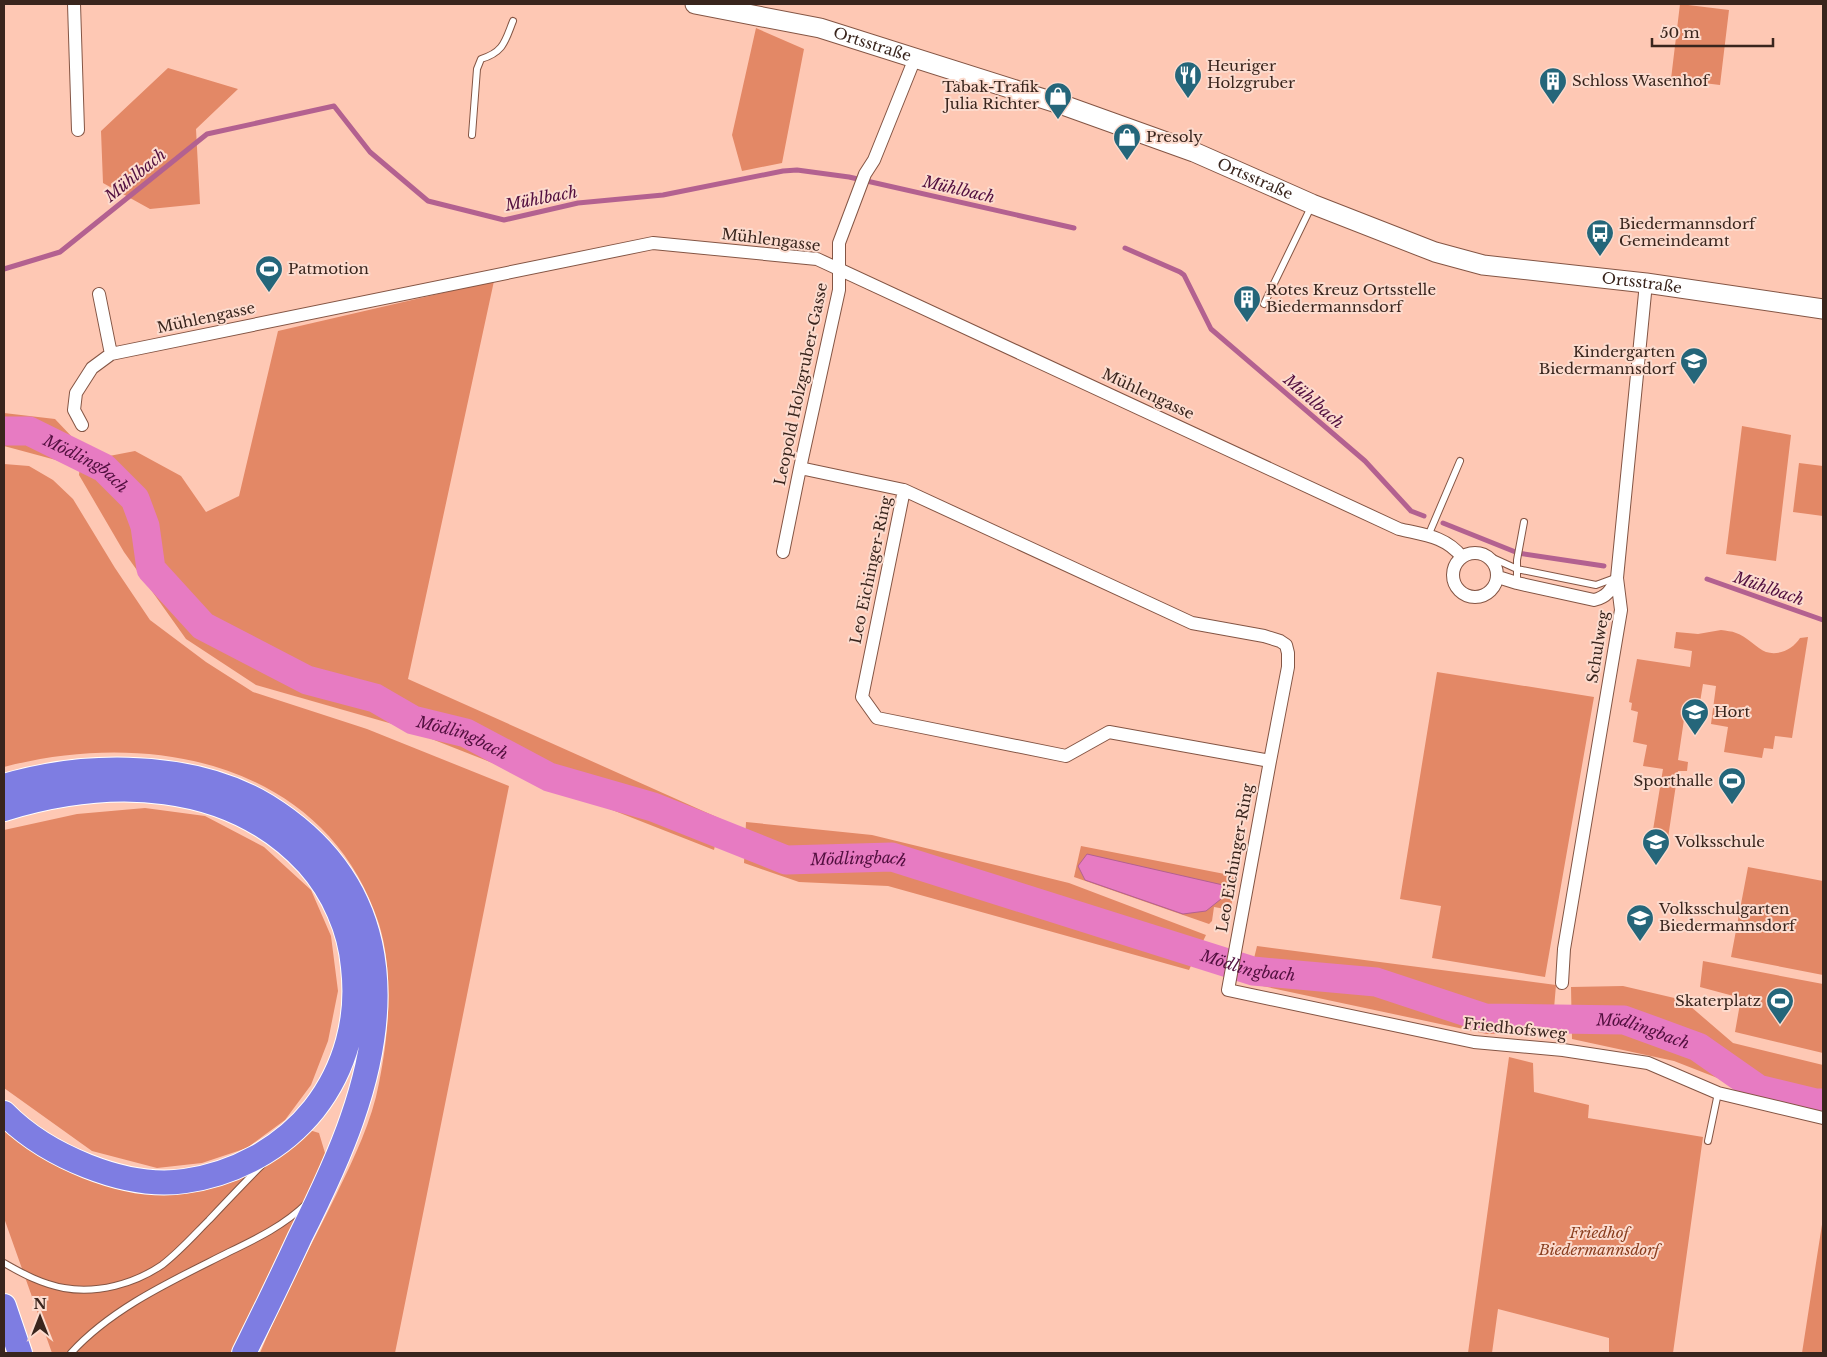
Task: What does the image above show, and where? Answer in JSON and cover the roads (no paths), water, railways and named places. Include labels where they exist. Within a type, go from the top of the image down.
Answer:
[{"type":"highway","points":[[4,786],[60,774],[130,770],[179,774],[220,785],[253,798],[281,815],[309,836],[334,864],[352,892],[366,926],[374,961],[376,993],[373,1035],[366,1072],[352,1119],[324,1187],[244,1353]]},
{"type":"highway","points":[[4,809],[60,795],[92,790],[127,789],[160,791],[194,797],[228,808],[257,822],[282,839],[316,874],[331,896],[343,922],[352,951],[355,980],[355,1010],[348,1042],[339,1069],[325,1094],[306,1118],[286,1138],[259,1156],[233,1169],[200,1179],[170,1183],[139,1182],[104,1172],[69,1158],[36,1139],[4,1113]]},
{"type":"highway","points":[[4,1306],[20,1353]]},
{"type":"street","points":[[74,4],[78,130]]},
{"type":"street","name":"Ortsstraße","points":[[696,4],[820,28],[1063,105],[1194,152],[1312,204],[1434,252],[1484,265],[1646,283],[1823,309]]},
{"type":"street","name":"Leopold Holzgruber-Gasse","points":[[783,552],[839,290],[839,243],[865,174],[874,160],[915,58]]},
{"type":"street","name":"Mühlengasse","points":[[82,425],[74,410],[76,393],[92,368],[111,354],[653,243],[817,259],[1399,529],[1442,539],[1451,545],[1462,557]]},
{"type":"street","name":"Schulweg","points":[[1562,983],[1564,949],[1621,610],[1618,571],[1646,283]]},
{"type":"street","points":[[99,294],[111,354]]},
{"type":"street","points":[[800,468],[904,490]]},
{"type":"street","name":"Leo Eichinger-Ring","points":[[1228,990],[1288,667],[1286,645],[1264,636],[1192,623],[904,490],[862,697],[877,718],[1066,756],[1109,732],[1270,760]]},
{"type":"street","points":[[1476,552],[1484,554],[1494,563],[1498,577],[1496,584],[1487,594],[1474,597],[1466,595],[1456,585],[1453,577],[1455,566],[1462,557],[1476,552]]},
{"type":"street","points":[[1498,577],[1594,600],[1604,598],[1611,590],[1618,571]]},
{"type":"street","name":"Friedhofsweg","points":[[1228,990],[1474,1042],[1563,1050],[1648,1063],[1718,1094],[1823,1118]]},
{"type":"lane","points":[[472,135],[477,70],[481,59],[493,55],[504,44],[513,20]]},
{"type":"lane","points":[[1264,304],[1312,204]]},
{"type":"lane","points":[[1428,536],[1460,461]]},
{"type":"lane","points":[[1517,583],[1517,560],[1524,522]]},
{"type":"lane","points":[[1484,554],[1517,569],[1596,585],[1618,571]]},
{"type":"lane","points":[[1708,1141],[1718,1094]]},
{"type":"lane","points":[[4,1263],[27,1276],[64,1288],[104,1288],[123,1284],[141,1277],[162,1264],[181,1248],[270,1157],[286,1138]]},
{"type":"lane","points":[[71,1353],[105,1321],[156,1290],[279,1225],[304,1206],[324,1187]]},
{"type":"waterway","name":"Mühlbach","points":[[4,269],[60,252],[207,134],[334,106],[370,152],[428,201],[504,220],[578,203],[663,195],[783,171],[797,170],[849,177],[1074,228]]},
{"type":"waterway","name":"Mühlbach","points":[[1125,248],[1184,275],[1211,329],[1365,461],[1411,511],[1424,516]]},
{"type":"waterway","name":"Mödlingbach","points":[[4,431],[29,431],[104,468],[135,499],[145,526],[151,569],[203,626],[307,680],[375,698],[413,720],[466,733],[549,777],[653,807],[786,860],[892,857],[1253,971],[1376,982],[1485,1018],[1624,1020],[1698,1047],[1758,1089],[1823,1103]]},
{"type":"waterway","name":"Mühlbach","points":[[1443,523],[1518,553],[1604,566]]},
{"type":"waterway","name":"Mühlbach","points":[[1707,579],[1823,620]]},
{"type":"place","name":"Heuriger Holzgruber","points":[[1188,99]]},
{"type":"place","name":"Schloss Wasenhof","points":[[1553,105]]},
{"type":"place","name":"Tabak-Trafik Julia Richter","points":[[1058,120]]},
{"type":"place","name":"Presoly","points":[[1127,161]]},
{"type":"place","name":"Biedermannsdorf Gemeindeamt","points":[[1600,257]]},
{"type":"place","name":"Patmotion","points":[[269,293]]},
{"type":"place","name":"Rotes Kreuz Ortsstelle Biedermannsdorf","points":[[1247,323]]},
{"type":"place","name":"Kindergarten Biedermannsdorf","points":[[1694,385]]},
{"type":"place","name":"Hort","points":[[1695,736]]},
{"type":"place","name":"Sporthalle","points":[[1732,805]]},
{"type":"place","name":"Volksschule","points":[[1656,866]]},
{"type":"place","name":"Volksschulgarten Biedermannsdorf","points":[[1640,942]]},
{"type":"place","name":"Skaterplatz","points":[[1780,1025]]},
{"type":"park label","name":"Friedhof Biedermannsdorf","points":[[1599,1242]]}]
